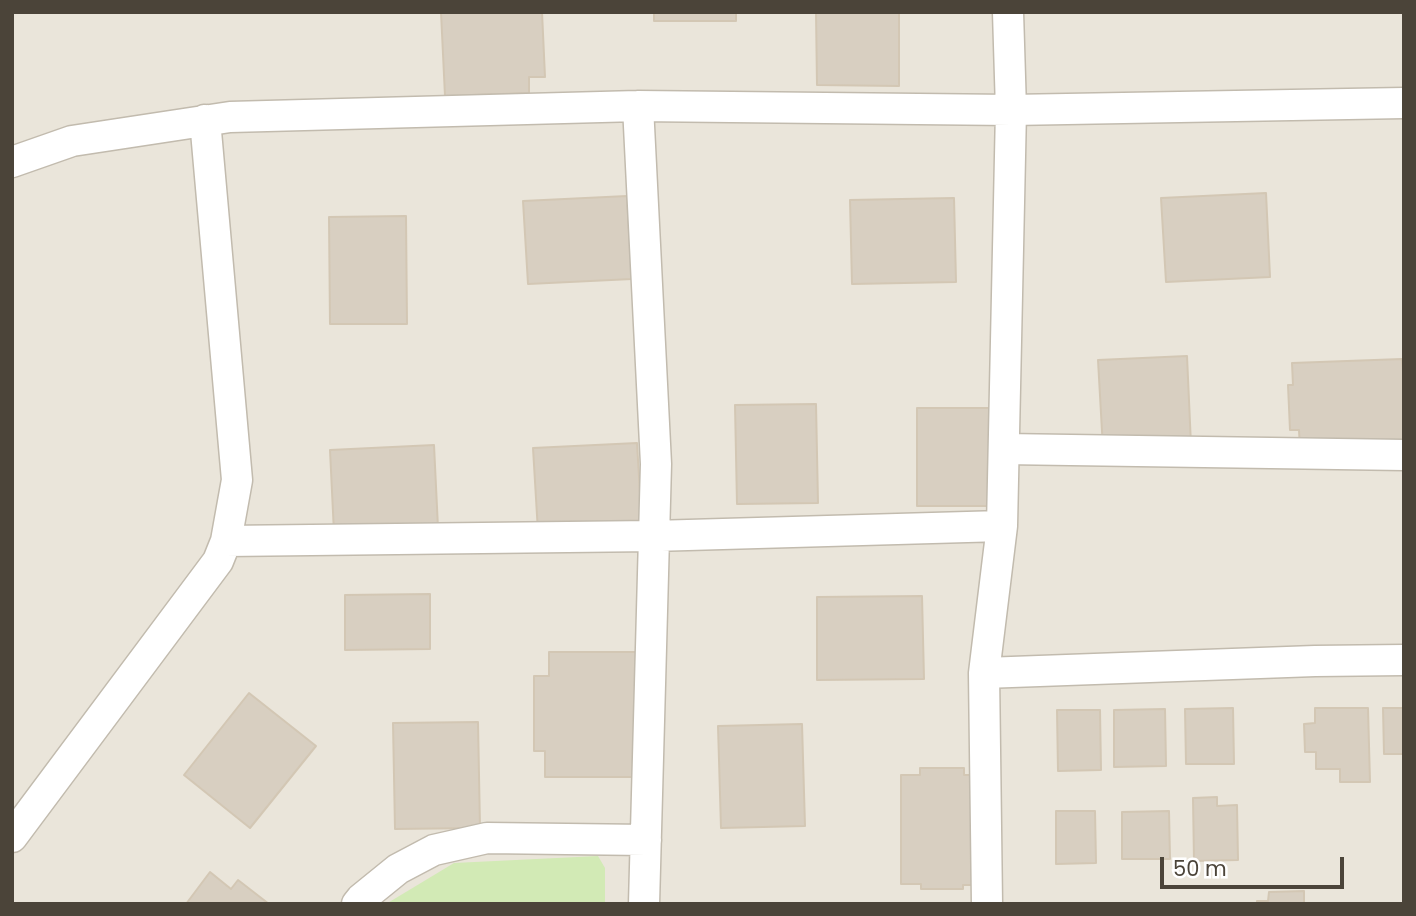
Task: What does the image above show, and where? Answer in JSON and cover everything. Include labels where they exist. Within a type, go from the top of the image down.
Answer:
[{"type":"street","points":[[987,904],[984,673],[1002,526],[1011,110],[1008,12]]},
{"type":"street","points":[[12,162],[72,141],[230,117],[638,106],[1011,110],[1404,103]]},
{"type":"street","points":[[638,106],[656,464],[644,904]]},
{"type":"street","points":[[12,837],[218,561],[226,541],[236,480],[205,120]]},
{"type":"street","points":[[1004,449],[1404,455]]},
{"type":"street","points":[[226,541],[653,536],[1002,526]]},
{"type":"street","points":[[984,673],[1404,660]]},
{"type":"street","points":[[357,904],[398,869],[434,850],[486,838],[646,839]]},
{"type":"shaded area","points":[[12,12],[1404,12],[1404,904],[12,904]]},
{"type":"green space","points":[[598,856],[605,868],[605,904],[386,904],[454,863]]},
{"type":"building","points":[[441,12],[542,12],[545,77],[529,77],[529,93],[445,96]]},
{"type":"building","points":[[654,12],[736,12],[736,21],[654,21]]},
{"type":"building","points":[[816,12],[899,12],[899,86],[817,85]]},
{"type":"building","points":[[1266,193],[1270,277],[1166,282],[1161,198]]},
{"type":"building","points":[[627,196],[632,279],[528,284],[523,201]]},
{"type":"building","points":[[954,198],[956,282],[852,284],[850,200]]},
{"type":"building","points":[[406,216],[407,324],[330,324],[329,217]]},
{"type":"building","points":[[1187,356],[1191,445],[1103,449],[1098,360]]},
{"type":"building","points":[[1402,359],[1404,446],[1300,449],[1299,430],[1290,430],[1288,385],[1293,385],[1292,363]]},
{"type":"building","points":[[816,404],[818,503],[737,504],[735,405]]},
{"type":"building","points":[[917,408],[997,408],[997,506],[917,506]]},
{"type":"building","points":[[637,443],[642,526],[538,532],[533,448]]},
{"type":"building","points":[[434,445],[438,528],[334,533],[330,450]]},
{"type":"building","points":[[430,594],[430,649],[345,650],[345,595]]},
{"type":"building","points":[[922,596],[924,679],[817,680],[817,597]]},
{"type":"building","points":[[549,652],[637,652],[636,777],[545,777],[545,751],[534,751],[534,676],[549,676]]},
{"type":"building","points":[[249,693],[316,746],[250,828],[184,775]]},
{"type":"building","points":[[1233,708],[1234,764],[1186,764],[1185,709]]},
{"type":"building","points":[[1315,708],[1368,708],[1370,782],[1340,782],[1340,769],[1316,769],[1316,752],[1305,752],[1304,724],[1315,723]]},
{"type":"building","points":[[1383,708],[1404,708],[1404,754],[1384,754]]},
{"type":"building","points":[[1165,709],[1166,766],[1114,767],[1114,710]]},
{"type":"building","points":[[1057,710],[1100,710],[1101,770],[1058,771]]},
{"type":"building","points":[[478,722],[480,828],[395,829],[393,723]]},
{"type":"building","points":[[802,724],[805,826],[721,828],[718,726]]},
{"type":"building","points":[[920,768],[964,768],[964,775],[983,775],[984,885],[963,885],[963,889],[921,889],[921,884],[901,884],[901,775],[920,775]]},
{"type":"building","points":[[1217,797],[1217,806],[1237,805],[1238,860],[1194,861],[1193,798]]},
{"type":"building","points":[[1056,811],[1095,811],[1096,863],[1056,864]]},
{"type":"building","points":[[1169,811],[1170,859],[1122,859],[1122,812]]},
{"type":"building","points":[[210,872],[231,889],[238,880],[269,904],[186,904]]},
{"type":"building","points":[[1304,891],[1304,904],[1257,904],[1257,901],[1268,901],[1269,892]]}]
